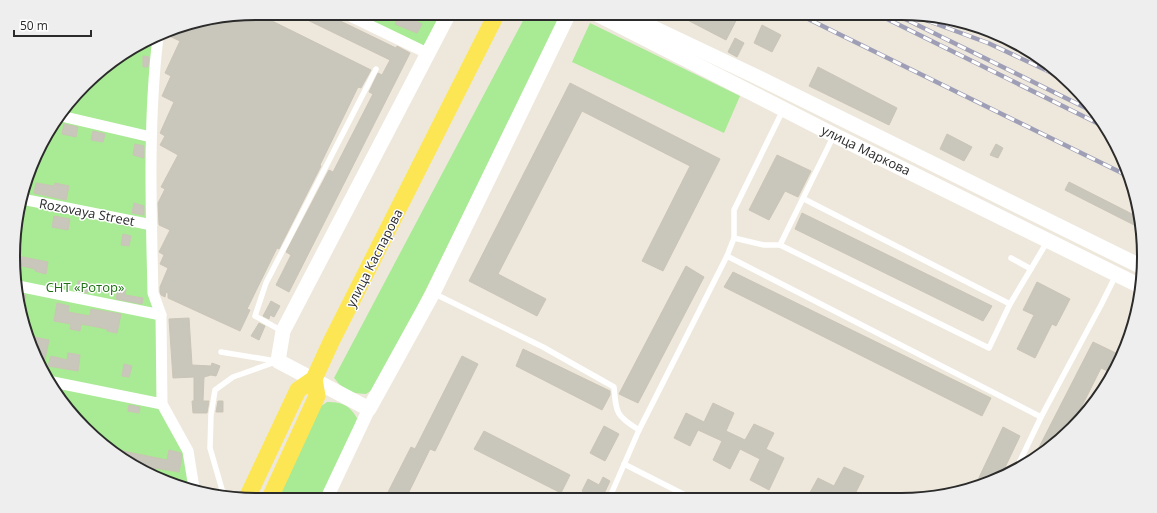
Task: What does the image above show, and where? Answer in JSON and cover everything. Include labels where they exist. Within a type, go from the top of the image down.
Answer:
[{"type":"main road","points":[[445,20],[283,331],[278,361],[369,409],[433,293],[566,20]]},
{"type":"main road","name":"улица Каспарова","points":[[314,379],[334,335],[493,20]]},
{"type":"main road","name":"улица Маркова","points":[[609,20],[834,135],[1135,284]]},
{"type":"main road","name":"улица Маркова","points":[[637,20],[1057,225],[1126,256],[1137,263]]},
{"type":"main road","points":[[271,493],[317,396],[314,379]]},
{"type":"main road","points":[[250,493],[298,390],[314,379]]},
{"type":"street","points":[[359,20],[427,53]]},
{"type":"street","points":[[158,42],[151,137],[153,293],[162,315],[162,404],[188,451],[193,484]]},
{"type":"street","points":[[783,109],[790,94]]},
{"type":"street","points":[[66,117],[151,137]]},
{"type":"street","points":[[834,135],[842,119]]},
{"type":"street","name":"Rozovaya Street","points":[[27,200],[152,225]]},
{"type":"street","points":[[1049,240],[1057,225]]},
{"type":"street","points":[[22,287],[162,315]]},
{"type":"street","points":[[56,382],[162,404]]},
{"type":"street","points":[[329,493],[369,409]]},
{"type":"lane","points":[[283,331],[255,316],[262,294],[280,254],[376,69]]},
{"type":"lane","points":[[612,493],[639,430],[727,256],[734,238],[734,210],[783,109]]},
{"type":"lane","points":[[780,245],[804,199],[834,135]]},
{"type":"lane","points":[[804,199],[1010,304]]},
{"type":"lane","points":[[734,238],[764,245],[780,245],[990,348],[1010,304],[1049,240]]},
{"type":"lane","points":[[727,256],[1041,417]]},
{"type":"lane","points":[[1011,258],[1031,269]]},
{"type":"lane","points":[[1025,457],[1041,417],[1101,306],[1116,274]]},
{"type":"lane","points":[[433,293],[543,347],[614,387],[617,413],[622,419],[639,430]]},
{"type":"lane","points":[[221,352],[278,361]]},
{"type":"lane","points":[[222,490],[210,448],[211,415],[215,390],[233,377],[278,361]]},
{"type":"lane","points":[[624,464],[681,493]]},
{"type":"green space","points":[[359,20],[445,20],[427,53]]},
{"type":"green space","points":[[523,20],[557,20],[555,29],[378,386],[366,394],[355,393],[341,386],[334,378]]},
{"type":"green space","points":[[590,23],[740,96],[724,133],[572,62]]},
{"type":"green space","name":"СНТ «Ротор»","points":[[158,41],[153,293],[161,315],[162,404],[188,451],[193,484],[166,475],[138,461],[113,444],[89,424],[60,388],[44,361],[28,318],[22,287],[20,256],[22,226],[28,195],[44,152],[60,125],[89,89],[125,60]]},
{"type":"green space","points":[[327,402],[345,405],[357,418],[355,430],[324,493],[277,493],[320,407]]},
{"type":"building","points":[[270,20],[371,70],[361,88],[358,87],[320,165],[321,166],[279,249],[277,248],[247,309],[250,310],[240,331],[168,298],[168,293],[166,292],[165,297],[161,295],[160,292],[160,287],[168,268],[160,264],[164,255],[159,252],[170,230],[159,225],[158,203],[165,189],[161,187],[178,155],[160,145],[165,136],[160,133],[174,102],[162,96],[171,76],[165,73],[180,41],[170,36],[195,28],[226,22]]},
{"type":"building","points":[[307,20],[338,20],[396,48],[397,46],[410,53],[289,292],[276,285],[291,255],[286,252],[329,170],[333,172],[373,94],[369,92],[378,73],[382,75],[390,60]]},
{"type":"building","points":[[397,20],[413,20],[422,24],[417,33],[395,24]]},
{"type":"building","points":[[687,20],[736,20],[726,40]]},
{"type":"building","points":[[762,25],[781,35],[772,52],[754,43]]},
{"type":"building","points":[[735,38],[744,43],[737,57],[728,52]]},
{"type":"building","points":[[143,56],[149,57],[148,67],[143,67]]},
{"type":"building","points":[[818,67],[897,108],[889,125],[809,86]]},
{"type":"building","points":[[570,83],[720,159],[663,271],[642,261],[690,166],[582,111],[498,274],[546,299],[537,316],[469,281]]},
{"type":"building","points":[[64,124],[78,127],[76,137],[62,134]]},
{"type":"building","points":[[93,131],[105,134],[103,142],[91,140]]},
{"type":"building","points":[[947,134],[972,147],[964,161],[940,149]]},
{"type":"building","points":[[135,144],[144,146],[144,158],[133,155]]},
{"type":"building","points":[[996,144],[1003,148],[998,158],[990,155]]},
{"type":"building","points":[[777,155],[811,171],[798,197],[785,191],[769,220],[749,210]]},
{"type":"building","points":[[1069,182],[1133,214],[1135,225],[1065,190]]},
{"type":"building","points":[[36,183],[54,186],[55,183],[69,186],[66,200],[34,193]]},
{"type":"building","points":[[134,203],[144,206],[144,215],[132,213]]},
{"type":"building","points":[[802,213],[992,306],[983,321],[795,229]]},
{"type":"building","points":[[54,216],[70,219],[68,230],[52,227]]},
{"type":"building","points":[[123,234],[131,236],[129,246],[121,245]]},
{"type":"building","points":[[20,256],[48,262],[46,274],[35,271],[35,269],[21,266]]},
{"type":"building","points":[[686,266],[704,277],[638,403],[619,394]]},
{"type":"building","points":[[733,272],[991,398],[982,416],[724,287]]},
{"type":"building","points":[[78,281],[89,283],[87,293],[76,291]]},
{"type":"building","points":[[1037,282],[1070,299],[1056,326],[1052,324],[1035,358],[1017,349],[1034,315],[1023,310]]},
{"type":"building","points":[[118,287],[126,289],[125,295],[143,298],[142,304],[116,299]]},
{"type":"building","points":[[271,301],[280,306],[274,317],[270,315],[269,319],[263,316]]},
{"type":"building","points":[[57,303],[69,306],[68,312],[90,316],[91,309],[121,314],[117,333],[107,331],[107,329],[81,324],[80,331],[70,329],[71,324],[54,321]]},
{"type":"building","points":[[189,318],[192,365],[211,366],[212,363],[220,366],[216,376],[211,375],[204,377],[203,401],[209,401],[207,413],[193,413],[192,401],[194,401],[194,377],[173,378],[169,319]]},
{"type":"building","points":[[259,323],[265,326],[259,340],[251,336]]},
{"type":"building","points":[[34,337],[49,340],[45,359],[43,359]]},
{"type":"building","points":[[1093,342],[1116,353],[1107,371],[1101,368],[1080,409],[1068,424],[1039,448]]},
{"type":"building","points":[[523,349],[610,391],[610,395],[602,410],[516,366]]},
{"type":"building","points":[[68,353],[80,355],[78,371],[48,366],[51,356],[67,360]]},
{"type":"building","points":[[462,356],[478,364],[435,451],[430,449],[408,493],[388,493],[411,447],[415,449]]},
{"type":"building","points":[[124,364],[132,366],[129,377],[122,376]]},
{"type":"building","points":[[218,401],[223,401],[223,412],[216,412]]},
{"type":"building","points":[[713,403],[734,413],[726,431],[745,440],[754,424],[774,433],[766,449],[784,458],[769,490],[750,480],[760,459],[740,449],[730,469],[713,460],[722,441],[698,430],[690,446],[674,438],[686,413],[704,422]]},
{"type":"building","points":[[129,405],[140,407],[139,413],[128,411]]},
{"type":"building","points":[[604,426],[619,434],[605,461],[590,453]]},
{"type":"building","points":[[1003,427],[1020,436],[1004,469],[978,480]]},
{"type":"building","points":[[484,431],[570,475],[561,493],[474,449]]},
{"type":"building","points":[[169,450],[181,453],[182,457],[179,472],[155,468],[155,470],[152,469],[122,451],[167,460]]},
{"type":"building","points":[[844,467],[864,476],[856,493],[810,493],[818,478],[834,486]]},
{"type":"building","points":[[603,477],[610,481],[604,493],[586,493],[582,491],[588,479],[599,485]]},
{"type":"railway","points":[[810,20],[1121,173]]},
{"type":"railway","points":[[889,20],[1095,122]]},
{"type":"railway","points":[[908,21],[1082,106]]},
{"type":"railway","points":[[931,22],[988,43],[1045,70]]}]
